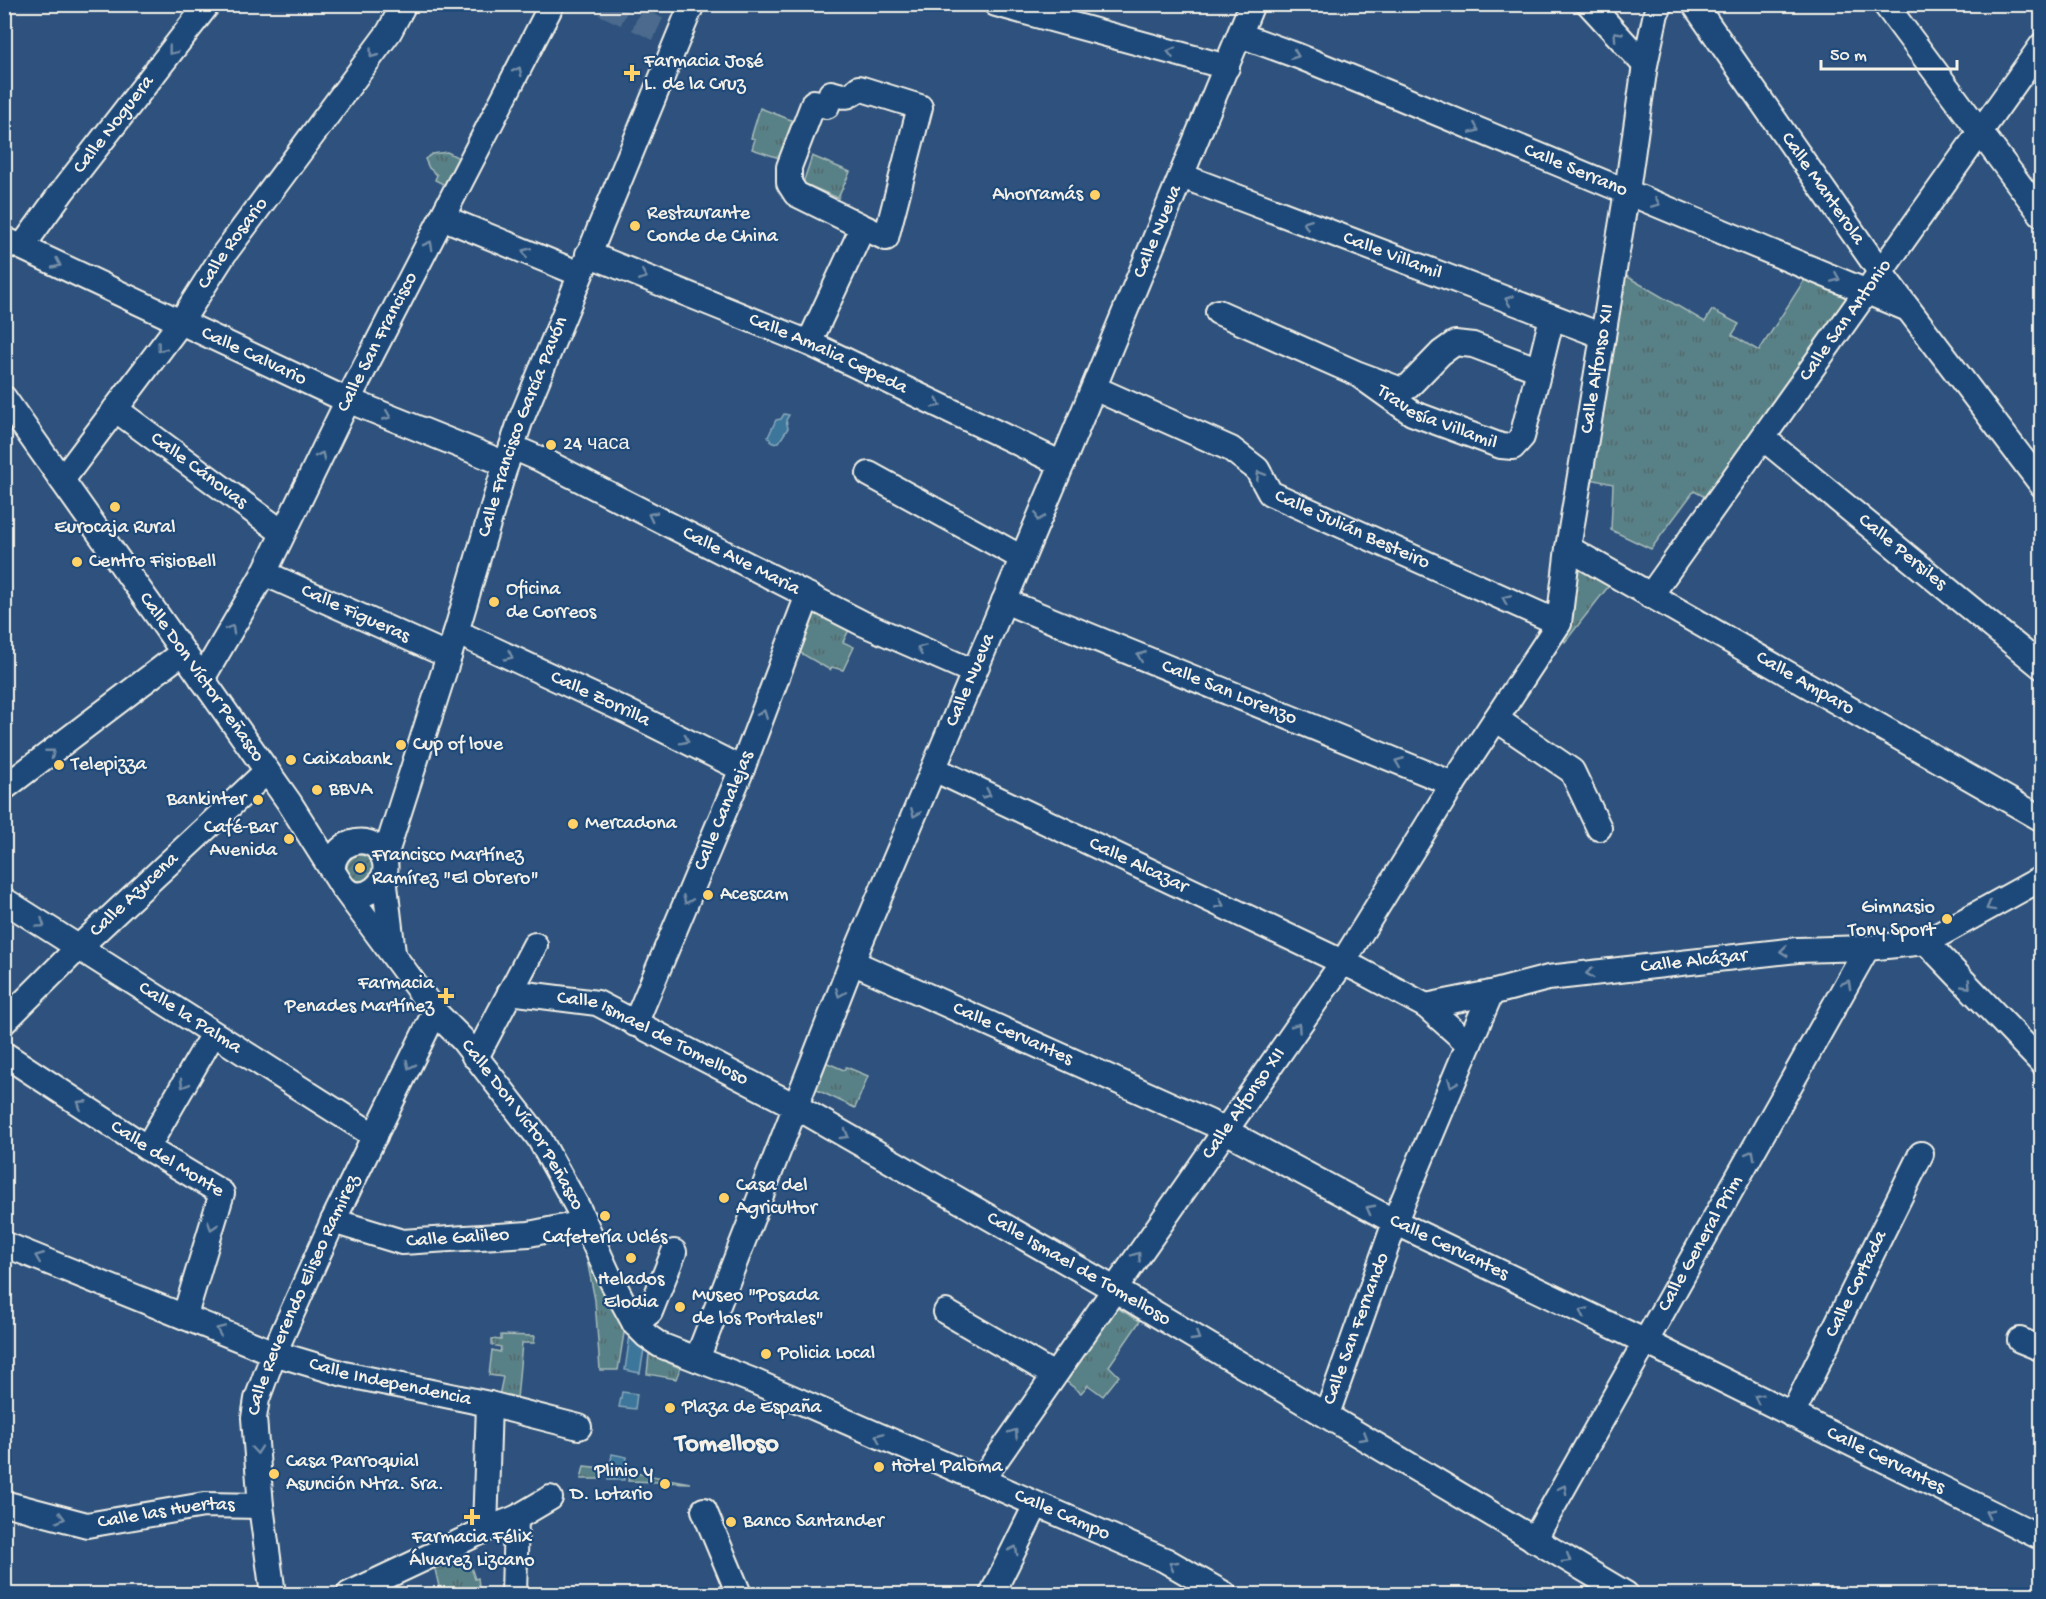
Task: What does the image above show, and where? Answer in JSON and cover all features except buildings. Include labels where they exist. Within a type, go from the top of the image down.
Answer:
[{"type":"street","name":"Calle Noguera","points":[[13,243],[61,193],[208,4]]},
{"type":"street","name":"Calle Rosario","points":[[62,480],[180,323],[224,254],[389,32],[404,4]]},
{"type":"street","name":"Calle San Francisco","points":[[202,679],[264,573],[348,400],[444,218],[552,4]]},
{"type":"street","name":"Calle Francisco García Pavón","points":[[384,868],[509,455],[584,264],[668,34],[692,4]]},
{"type":"street","points":[[996,4],[1227,67]]},
{"type":"street","name":"Calle Nueva","points":[[697,1359],[852,962],[1094,388],[1252,4]]},
{"type":"street","points":[[1589,4],[1645,65]]},
{"type":"street","name":"Calle Alfonso XII","points":[[981,1481],[1343,962],[1454,784],[1559,623],[1645,65],[1656,14],[1661,4]]},
{"type":"street","name":"Calle Manterola","points":[[1694,4],[1874,282],[1908,309],[2042,485]]},
{"type":"street","points":[[1885,4],[2042,215]]},
{"type":"street","name":"Calle Serrano","points":[[1240,35],[1298,56],[1627,191],[1874,282]]},
{"type":"street","name":"Calle San Antonio","points":[[1650,596],[2042,45]]},
{"type":"street","points":[[859,88],[920,107],[886,238],[863,227],[796,194],[789,183],[789,167],[814,102],[827,106],[831,93],[845,98],[859,88]]},
{"type":"street","name":"Calle Villamil","points":[[1182,176],[1603,336]]},
{"type":"street","name":"Calle Amalia Cepeda","points":[[444,218],[584,264],[809,343],[1062,464]]},
{"type":"street","points":[[809,343],[863,227]]},
{"type":"street","name":"Calle Calvario","points":[[13,243],[348,400],[509,455]]},
{"type":"street","name":"Travesía Villamil","points":[[1218,312],[1356,373],[1399,389],[1408,387],[1441,352],[1455,343],[1473,345],[1539,370]]},
{"type":"street","name":"Travesía Villamil","points":[[1356,373],[1412,413],[1501,446],[1513,447],[1522,437],[1552,317]]},
{"type":"street","name":"Calle Julián Besteiro","points":[[1094,388],[1231,449],[1257,469],[1270,493],[1559,623]]},
{"type":"street","name":"Calle Don Víctor Peñasco","points":[[4,398],[289,802],[338,878],[435,1012],[462,1039],[539,1138],[578,1208],[635,1324],[660,1345],[697,1359]]},
{"type":"street","name":"Calle Cánovas","points":[[115,409],[283,533]]},
{"type":"street","name":"Calle Persiles","points":[[1763,438],[2042,667]]},
{"type":"street","name":"Calle Ave Maria","points":[[509,455],[536,457],[862,623],[975,672]]},
{"type":"street","points":[[869,474],[1022,558]]},
{"type":"street","name":"Calle Amparo","points":[[1569,548],[2042,819]]},
{"type":"street","name":"Calle Figueras","points":[[264,573],[449,656]]},
{"type":"street","name":"Calle Canalejas","points":[[635,1024],[742,769],[808,595]]},
{"type":"street","name":"Calle San Lorenzo","points":[[1005,600],[1454,784]]},
{"type":"street","name":"Calle Zorrilla","points":[[456,632],[626,711],[742,769]]},
{"type":"street","points":[[4,788],[183,652]]},
{"type":"street","points":[[1496,719],[1572,771],[1599,828]]},
{"type":"street","name":"Calle Alcazar","points":[[934,770],[1343,962]]},
{"type":"street","name":"Calle Azucena","points":[[4,1022],[78,948],[267,771]]},
{"type":"street","points":[[384,868],[373,891],[356,895],[347,892],[333,864],[341,849],[348,843],[356,841],[373,845],[380,851],[384,868],[394,955]]},
{"type":"street","name":"Calle Alcázar","points":[[1426,1006],[1491,993],[1548,978],[1797,950],[1867,948],[1926,942],[2042,878]]},
{"type":"street","name":"Calle la Palma","points":[[4,900],[375,1136]]},
{"type":"street","points":[[1926,942],[2042,1064]]},
{"type":"street","points":[[474,1056],[480,1050],[535,945]]},
{"type":"street","name":"Calle General Prim","points":[[1534,1540],[1867,948]]},
{"type":"street","name":"Calle Cervantes","points":[[852,962],[1199,1118],[1395,1222],[1646,1342],[1792,1415],[2040,1532]]},
{"type":"street","points":[[1343,962],[1426,1006],[1469,1044]]},
{"type":"street","name":"Calle Ismael de Tomelloso","points":[[510,992],[597,1003],[795,1106],[1327,1414],[1626,1594]]},
{"type":"street","name":"Calle San Fernando","points":[[1327,1414],[1395,1222],[1491,993]]},
{"type":"street","name":"Calle Reverendo Eliseo Ramirez","points":[[273,1594],[261,1506],[254,1419],[257,1399],[274,1353],[333,1221],[435,1012]]},
{"type":"street","points":[[147,1148],[213,1034]]},
{"type":"street","name":"Calle del Monte","points":[[4,1054],[147,1148],[222,1193],[184,1315]]},
{"type":"street","name":"Calle Cortada","points":[[1792,1415],[1921,1154]]},
{"type":"street","name":"Calle Galileo","points":[[333,1221],[402,1242],[529,1234],[584,1223]]},
{"type":"street","name":"Calle Independencia","points":[[4,1244],[274,1353],[344,1374],[489,1404],[579,1427]]},
{"type":"street","points":[[635,1324],[650,1311],[674,1252]]},
{"type":"street","points":[[946,1312],[1054,1375]]},
{"type":"street","name":"Calle Campo","points":[[697,1359],[751,1380],[1166,1560],[1224,1594]]},
{"type":"street","points":[[485,1530],[489,1404]]},
{"type":"street","points":[[349,1594],[485,1530],[516,1518],[550,1498]]},
{"type":"street","name":"Calle las Huertas","points":[[4,1503],[87,1525],[204,1505],[261,1506]]},
{"type":"street","points":[[992,1594],[1036,1505]]},
{"type":"street","points":[[704,1510],[739,1594]]},
{"type":"street","points":[[514,1594],[516,1518]]},
{"type":"green space","points":[[760,108],[799,123],[785,160],[752,149],[755,139],[751,138]]},
{"type":"green space","points":[[447,152],[461,159],[447,186],[435,180],[437,175],[429,168],[425,159],[432,154]]},
{"type":"green space","points":[[812,156],[850,172],[838,198],[803,183]]},
{"type":"green space","points":[[1621,273],[1705,322],[1712,310],[1739,324],[1732,335],[1759,351],[1805,279],[1847,297],[1707,498],[1694,491],[1651,549],[1611,530],[1613,484],[1586,478]]},
{"type":"green space","points":[[1568,548],[1611,583],[1565,642],[1559,623]]},
{"type":"green space","points":[[817,611],[850,628],[843,642],[854,647],[843,670],[832,667],[830,670],[799,652],[813,613]]},
{"type":"green space","points":[[360,855],[369,859],[373,868],[369,877],[360,881],[351,877],[347,868],[351,859]]},
{"type":"green space","points":[[823,1061],[844,1070],[846,1067],[868,1076],[855,1108],[813,1088]]},
{"type":"green space","points":[[586,1255],[625,1327],[618,1370],[600,1370],[595,1300]]},
{"type":"green space","points":[[1114,1306],[1140,1321],[1109,1366],[1119,1376],[1103,1396],[1088,1385],[1081,1393],[1063,1379]]},
{"type":"green space","points":[[501,1335],[535,1336],[534,1343],[522,1343],[517,1399],[499,1396],[503,1377],[489,1375],[492,1350],[500,1352],[501,1347],[492,1345],[492,1339],[501,1340]]},
{"type":"green space","points":[[649,1354],[680,1368],[676,1379],[647,1374]]},
{"type":"green space","points":[[584,1466],[602,1468],[600,1479],[581,1479]]},
{"type":"green space","points":[[630,1472],[690,1483],[628,1481]]},
{"type":"green space","points":[[465,1549],[475,1579],[478,1578],[480,1594],[446,1594],[446,1591],[440,1591],[434,1565]]},
{"type":"water","points":[[784,414],[789,415],[786,420],[788,428],[779,442],[772,443],[768,437],[776,420],[781,419]]},
{"type":"water","points":[[630,1335],[644,1349],[640,1373],[625,1370]]},
{"type":"water","points":[[622,1392],[637,1394],[635,1409],[619,1407]]},
{"type":"water","points":[[612,1454],[627,1457],[624,1480],[608,1480]]},
{"type":"tunnel","points":[[604,4],[658,29]]},
{"type":"place","name":"Farmacia José L. de la Cruz","points":[[632,73]]},
{"type":"place","name":"Ahorramás","points":[[1095,195]]},
{"type":"place","name":"Restaurante Conde de China","points":[[635,226]]},
{"type":"place","name":"24 часа","points":[[551,445]]},
{"type":"place","name":"Eurocaja Rural","points":[[115,507]]},
{"type":"place","name":"Centro FisioBell","points":[[77,562]]},
{"type":"place","name":"Oficina de Correos","points":[[494,602]]},
{"type":"place","name":"Cup of love","points":[[401,745]]},
{"type":"place","name":"Caixabank","points":[[291,760]]},
{"type":"place","name":"Telepizza","points":[[59,765]]},
{"type":"place","name":"BBVA","points":[[317,790]]},
{"type":"place","name":"Bankinter","points":[[258,800]]},
{"type":"place","name":"Mercadona","points":[[573,824]]},
{"type":"place","name":"Café-Bar Avenida","points":[[289,839]]},
{"type":"place","name":"Francisco Martínez Ramírez \"El Obrero\"","points":[[360,868]]},
{"type":"place","name":"Acescam","points":[[708,895]]},
{"type":"place","name":"Gimnasio Tony Sport","points":[[1947,919]]},
{"type":"place","name":"Farmacia Penades Martínez","points":[[446,996]]},
{"type":"place","name":"Casa del Agricultor","points":[[724,1198]]},
{"type":"place","name":"Cafetería Uclés","points":[[605,1216]]},
{"type":"place","name":"Helados Elodia","points":[[631,1258]]},
{"type":"place","name":"Museo \"Posada de los Portales\"","points":[[680,1307]]},
{"type":"place","name":"Policia Local","points":[[766,1354]]},
{"type":"place","name":"Plaza de España","points":[[670,1408]]},
{"type":"place","name":"Hotel Paloma","points":[[879,1467]]},
{"type":"place","name":"Casa Parroquial Asunción Ntra. Sra.","points":[[274,1474]]},
{"type":"place","name":"Plinio y D. Lotario","points":[[665,1484]]},
{"type":"place","name":"Farmacia Félix Álvarez Lizcano","points":[[472,1517]]},
{"type":"place","name":"Banco Santander","points":[[731,1522]]},
{"type":"district","name":"Tomelloso","points":[[727,1445]]}]
